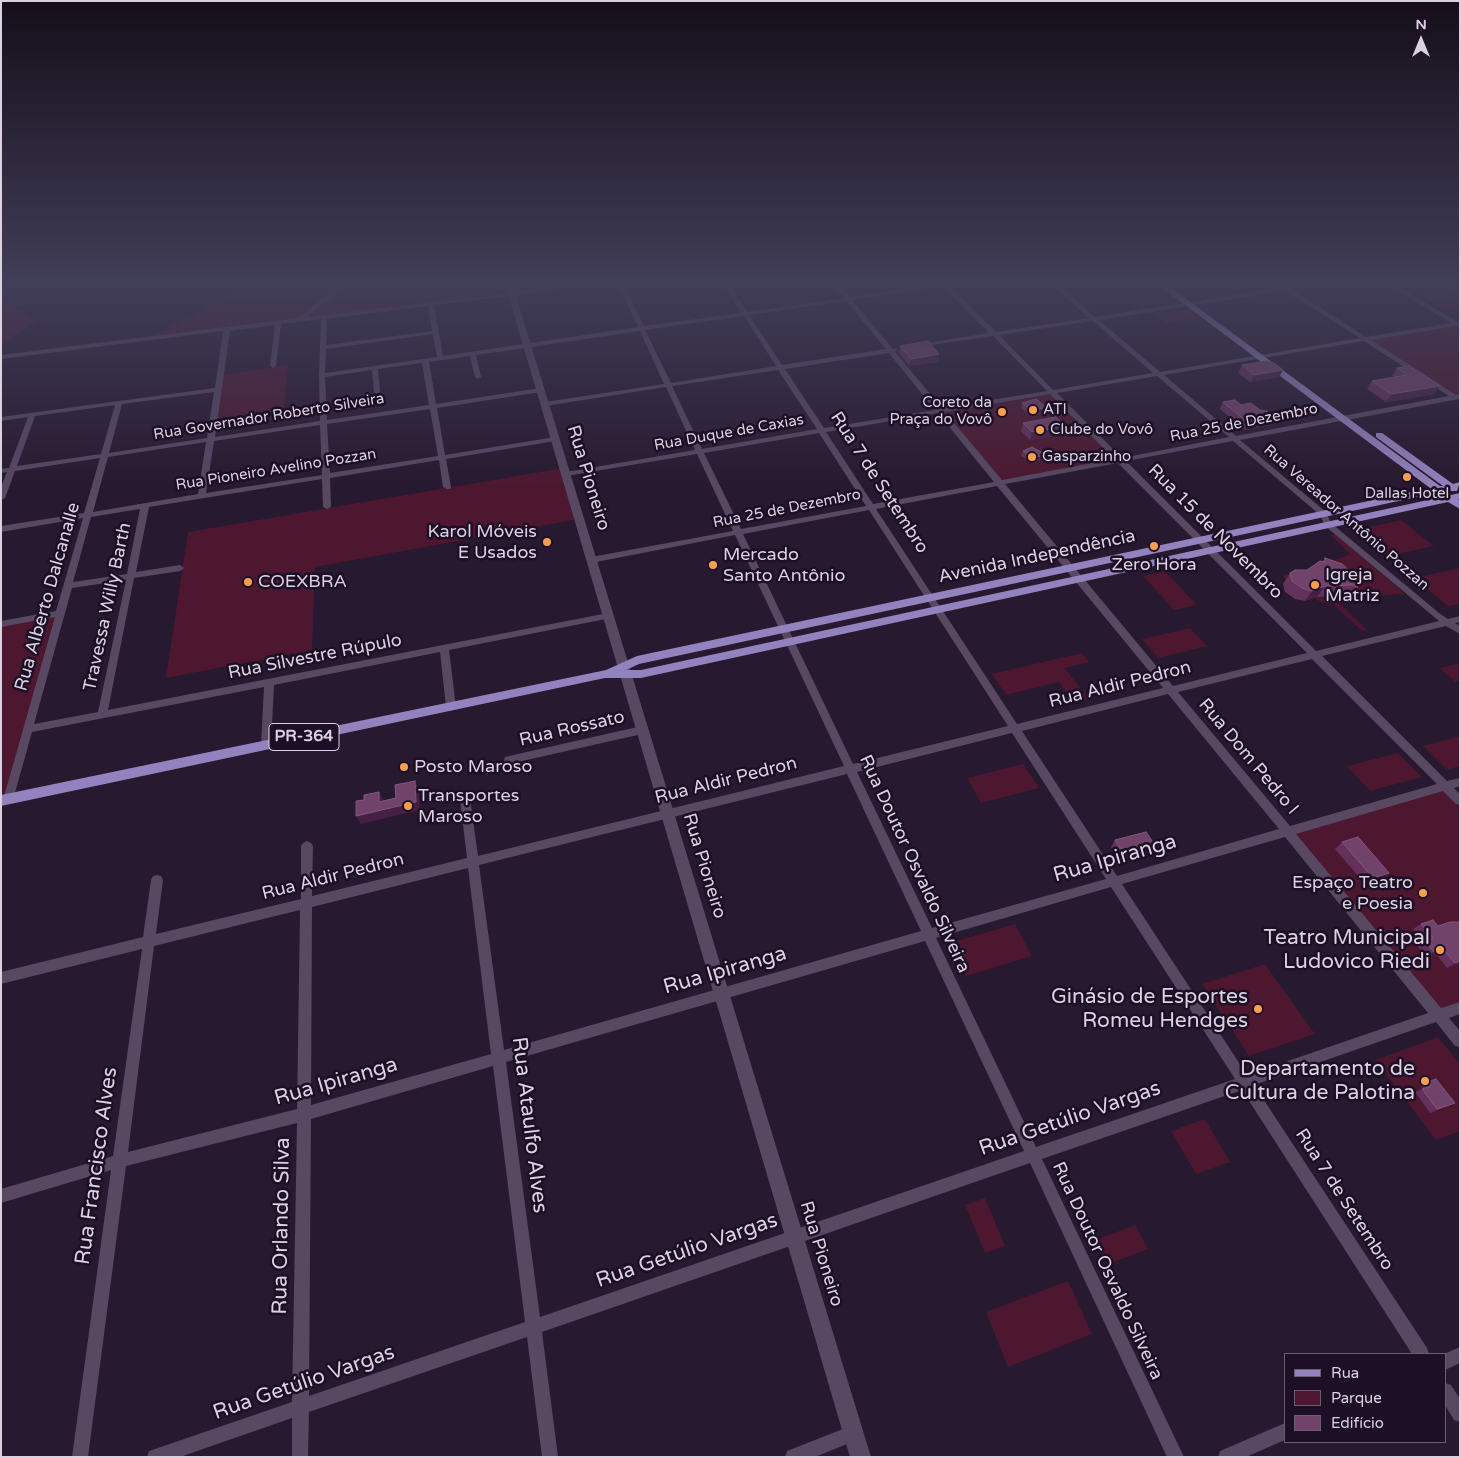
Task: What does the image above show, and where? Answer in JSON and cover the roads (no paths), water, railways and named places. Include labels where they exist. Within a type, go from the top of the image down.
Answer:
[{"type":"main road","points":[[1270,355],[1402,451],[1455,486],[1460,506]]},
{"type":"main road","points":[[1258,356],[1438,489],[1456,496]]},
{"type":"main road","points":[[1390,454],[1402,451]]},
{"type":"main road","name":"Avenida Independência","points":[[624,670],[641,674],[1210,550],[1326,519],[1384,501],[1455,486]]},
{"type":"main road","name":"Avenida Independência","points":[[624,670],[636,660],[1200,540],[1326,519],[1395,510],[1456,496]]},
{"type":"main road","points":[[1384,501],[1395,510]]},
{"type":"main road","name":"PR-364","points":[[5,800],[624,670]]},
{"type":"street","points":[[1,357],[17,355]]},
{"type":"street","points":[[202,497],[224,355]]},
{"type":"street","points":[[273,366],[274,355]]},
{"type":"street","points":[[323,355],[323,423],[327,507]]},
{"type":"street","points":[[322,375],[464,355]]},
{"type":"street","points":[[473,355],[478,377]]},
{"type":"street","name":"Rua Pioneiro","points":[[530,355],[861,1457]]},
{"type":"street","name":"Rua Doutor Osvaldo Silveira","points":[[654,355],[1176,1457]]},
{"type":"street","name":"Rua 7 de Setembro","points":[[772,355],[1420,1353]]},
{"type":"street","points":[[544,404],[857,355]]},
{"type":"street","name":"Rua Dom Pedro I","points":[[894,355],[1460,1041]]},
{"type":"street","name":"Rua 15 de Novembro","points":[[1015,355],[1460,801]]},
{"type":"street","name":"Rua Vereador Antônio Pozzan","points":[[1136,355],[1436,615],[1460,631]]},
{"type":"street","name":"Rua Duque de Caxias","points":[[566,474],[1263,355]]},
{"type":"street","points":[[1391,355],[1458,398]]},
{"type":"street","points":[[425,360],[447,487]]},
{"type":"street","points":[[375,367],[377,392]]},
{"type":"street","points":[[1,420],[219,389]]},
{"type":"street","name":"Rua Governador Roberto Silveira","points":[[1,471],[540,390]]},
{"type":"street","name":"Rua 25 de Dezembro","points":[[591,560],[1342,418],[1458,398]]},
{"type":"street","name":"Rua Alberto Dalcanalle","points":[[5,800],[28,729],[119,403]]},
{"type":"street","points":[[1,498],[32,415]]},
{"type":"street","name":"Rua Pioneiro Avelino Pozzan","points":[[1,529],[555,439]]},
{"type":"street","name":"Travessa Willy Barth","points":[[102,715],[145,506]]},
{"type":"street","points":[[68,586],[180,568]]},
{"type":"street","points":[[1,624],[61,613]]},
{"type":"street","name":"Rua Silvestre Rúpulo","points":[[28,729],[608,616]]},
{"type":"street","name":"Rua Aldir Pedron","points":[[1,978],[474,860],[1460,619]]},
{"type":"street","points":[[444,648],[451,707]]},
{"type":"street","points":[[266,745],[269,682]]},
{"type":"street","name":"Rua Rossato","points":[[509,760],[642,730]]},
{"type":"street","name":"Rua Ipiranga","points":[[1,1196],[119,1161],[304,1114],[1460,782]]},
{"type":"street","name":"Rua Ataulfo Alves","points":[[466,799],[550,1457]]},
{"type":"street","name":"Rua Orlando Silva","points":[[300,1457],[307,846]]},
{"type":"street","name":"Rua Francisco Alves","points":[[80,1457],[157,880]]},
{"type":"street","name":"Rua Getúlio Vargas","points":[[155,1457],[1460,1008]]},
{"type":"street","points":[[1446,1362],[1460,1355]]},
{"type":"street","points":[[1446,1393],[1460,1414]]},
{"type":"street","points":[[1226,1457],[1284,1431]]},
{"type":"street","points":[[793,1457],[853,1433]]},
{"type":"place","name":"ATI","points":[[1033,410]]},
{"type":"place","name":"Coreto da Praça do Vovô","points":[[1002,412]]},
{"type":"place","name":"Clube do Vovô","points":[[1040,430]]},
{"type":"place","name":"Gasparzinho","points":[[1032,457]]},
{"type":"place","name":"Dallas Hotel","points":[[1407,477]]},
{"type":"place","name":"Karol Móveis E Usados","points":[[547,542]]},
{"type":"place","name":"Zero Hora","points":[[1154,546]]},
{"type":"place","name":"Mercado Santo Antônio","points":[[713,565]]},
{"type":"place","name":"COEXBRA","points":[[248,582]]},
{"type":"place","name":"Igreja Matriz","points":[[1315,585]]},
{"type":"place","name":"Posto Maroso","points":[[404,767]]},
{"type":"place","name":"Transportes Maroso","points":[[408,806]]},
{"type":"place","name":"Espaço Teatro e Poesia","points":[[1423,893]]},
{"type":"place","name":"Teatro Municipal Ludovico Riedi","points":[[1440,950]]},
{"type":"place","name":"Ginásio de Esportes Romeu Hendges","points":[[1258,1009]]},
{"type":"place","name":"Departamento de Cultura de Palotina","points":[[1425,1081]]}]
